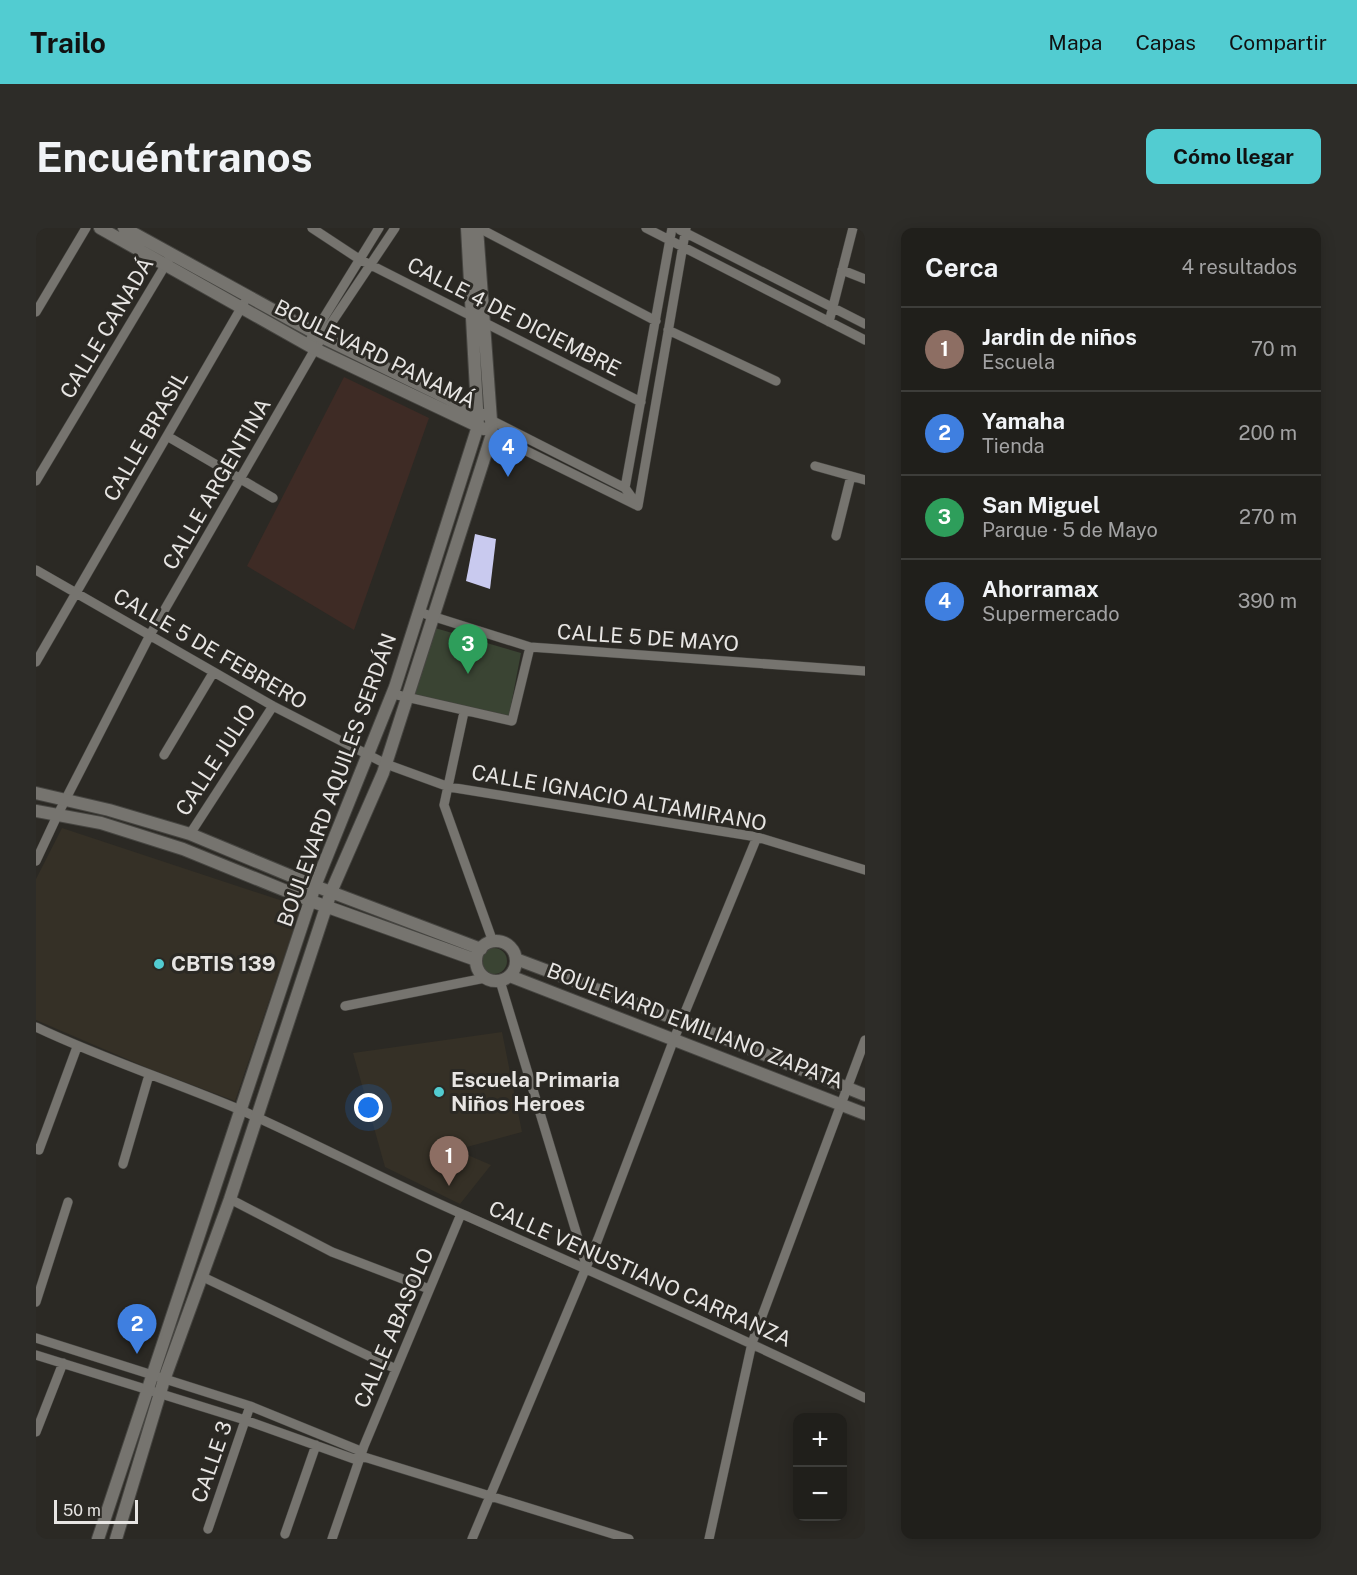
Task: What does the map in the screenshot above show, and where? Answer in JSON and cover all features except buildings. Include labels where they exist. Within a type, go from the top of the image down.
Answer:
[{"type":"street","points":[[36,312],[86,228]]},
{"type":"street","name":"BOULEVARD PANAMÁ","points":[[100,228],[125,233],[241,309],[311,347],[478,426],[638,506]]},
{"type":"street","points":[[312,228],[359,259]]},
{"type":"street","points":[[318,335],[378,228]]},
{"type":"street","points":[[318,335],[395,228]]},
{"type":"street","name":"BOULEVARD AQUILES SERDÁN","points":[[98,1539],[315,886],[393,694],[478,426],[467,228]]},
{"type":"street","points":[[478,228],[656,321]]},
{"type":"street","name":"BOULEVARD AQUILES SERDÁN","points":[[116,1539],[164,1380],[230,1199],[326,906],[386,764],[492,434],[478,228]]},
{"type":"street","points":[[646,228],[865,340]]},
{"type":"street","points":[[829,322],[853,228]]},
{"type":"street","points":[[638,506],[626,488],[670,242],[680,229]]},
{"type":"street","points":[[638,506],[682,248],[680,229]]},
{"type":"street","points":[[680,229],[865,324]]},
{"type":"street","name":"CALLE 4 DE DICIEMBRE","points":[[359,259],[641,402]]},
{"type":"street","name":"BOULEVARD PANAMÁ","points":[[169,260],[248,296],[318,335],[626,488]]},
{"type":"street","name":"CALLE CANADÁ","points":[[36,481],[169,260]]},
{"type":"street","points":[[842,270],[865,279]]},
{"type":"street","name":"CALLE BRASIL","points":[[36,662],[248,296]]},
{"type":"street","points":[[668,330],[776,381]]},
{"type":"street","name":"CALLE ARGENTINA","points":[[36,861],[150,635],[240,480],[318,335]]},
{"type":"street","points":[[167,436],[273,498]]},
{"type":"street","points":[[815,466],[865,480]]},
{"type":"street","points":[[836,536],[851,476]]},
{"type":"street","name":"CALLE 5 DE FEBRERO","points":[[36,570],[213,673],[369,756]]},
{"type":"street","name":"CALLE 5 DE MAYO","points":[[419,612],[530,647],[865,671]]},
{"type":"street","points":[[393,694],[464,712],[512,721],[530,647]]},
{"type":"street","points":[[164,754],[213,673]]},
{"type":"street","name":"CALLE JULIO","points":[[190,834],[273,706]]},
{"type":"street","points":[[464,712],[444,805],[493,942]]},
{"type":"street","name":"CALLE IGNACIO ALTAMIRANO","points":[[369,756],[449,787],[757,837],[865,870]]},
{"type":"street","points":[[36,793],[66,799],[190,834],[478,954]]},
{"type":"street","points":[[36,811],[101,823],[183,849],[311,902],[478,954]]},
{"type":"street","points":[[472,1539],[587,1268],[681,1021],[757,837]]},
{"type":"street","points":[[485,978],[477,967],[478,954],[493,942],[508,945],[516,959],[505,979],[587,1268]]},
{"type":"street","name":"BOULEVARD EMILIANO ZAPATA","points":[[516,959],[681,1021],[865,1095]]},
{"type":"street","points":[[345,1006],[485,978],[505,979]]},
{"type":"street","name":"BOULEVARD EMILIANO ZAPATA","points":[[505,979],[674,1039],[865,1114]]},
{"type":"street","name":"CALLE VENUSTIANO CARRANZA","points":[[36,1027],[77,1047],[257,1118],[461,1214],[752,1343],[865,1398]]},
{"type":"street","points":[[709,1539],[752,1343],[839,1104],[865,1040]]},
{"type":"street","points":[[36,1149],[39,1150],[77,1047]]},
{"type":"street","points":[[123,1164],[149,1075]]},
{"type":"street","points":[[230,1199],[332,1252],[429,1289]]},
{"type":"street","points":[[36,1302],[68,1202]]},
{"type":"street","name":"CALLE ABASOLO","points":[[332,1539],[361,1456],[461,1214]]},
{"type":"street","points":[[577,1235],[598,1239]]},
{"type":"street","points":[[203,1277],[396,1369]]},
{"type":"street","points":[[36,1338],[250,1406],[358,1450],[361,1456]]},
{"type":"street","points":[[36,1355],[245,1420],[354,1459],[361,1456],[629,1539]]},
{"type":"street","points":[[36,1431],[63,1364]]},
{"type":"street","name":"CALLE 3","points":[[208,1529],[250,1406]]},
{"type":"street","points":[[285,1534],[316,1445]]},
{"type":"shaded area","points":[[344,377],[429,418],[354,630],[247,566]]},
{"type":"shaded area","name":"CBTIS 139","points":[[62,828],[301,907],[235,1101],[150,1069],[36,1020],[36,879]]},
{"type":"shaded area","name":"Escuela Primaria Niños Heroes","points":[[502,1032],[522,1132],[456,1150],[491,1165],[460,1204],[385,1167],[353,1053]]},
{"type":"green space","points":[[435,628],[521,653],[509,716],[413,695]]},
{"type":"green space","points":[[494,948],[504,951],[507,961],[504,971],[494,974],[484,971],[481,961],[484,951]]},
{"type":"place","name":"Ahorramax","points":[[508,477]]},
{"type":"place","name":"San Miguel","points":[[468,674]]},
{"type":"place","name":"CBTIS 139","points":[[159,964]]},
{"type":"place","name":"Escuela Primaria Niños Heroes","points":[[439,1092]]},
{"type":"place","name":"Jardin de niños","points":[[449,1186]]},
{"type":"place","name":"Yamaha","points":[[137,1354]]}]
